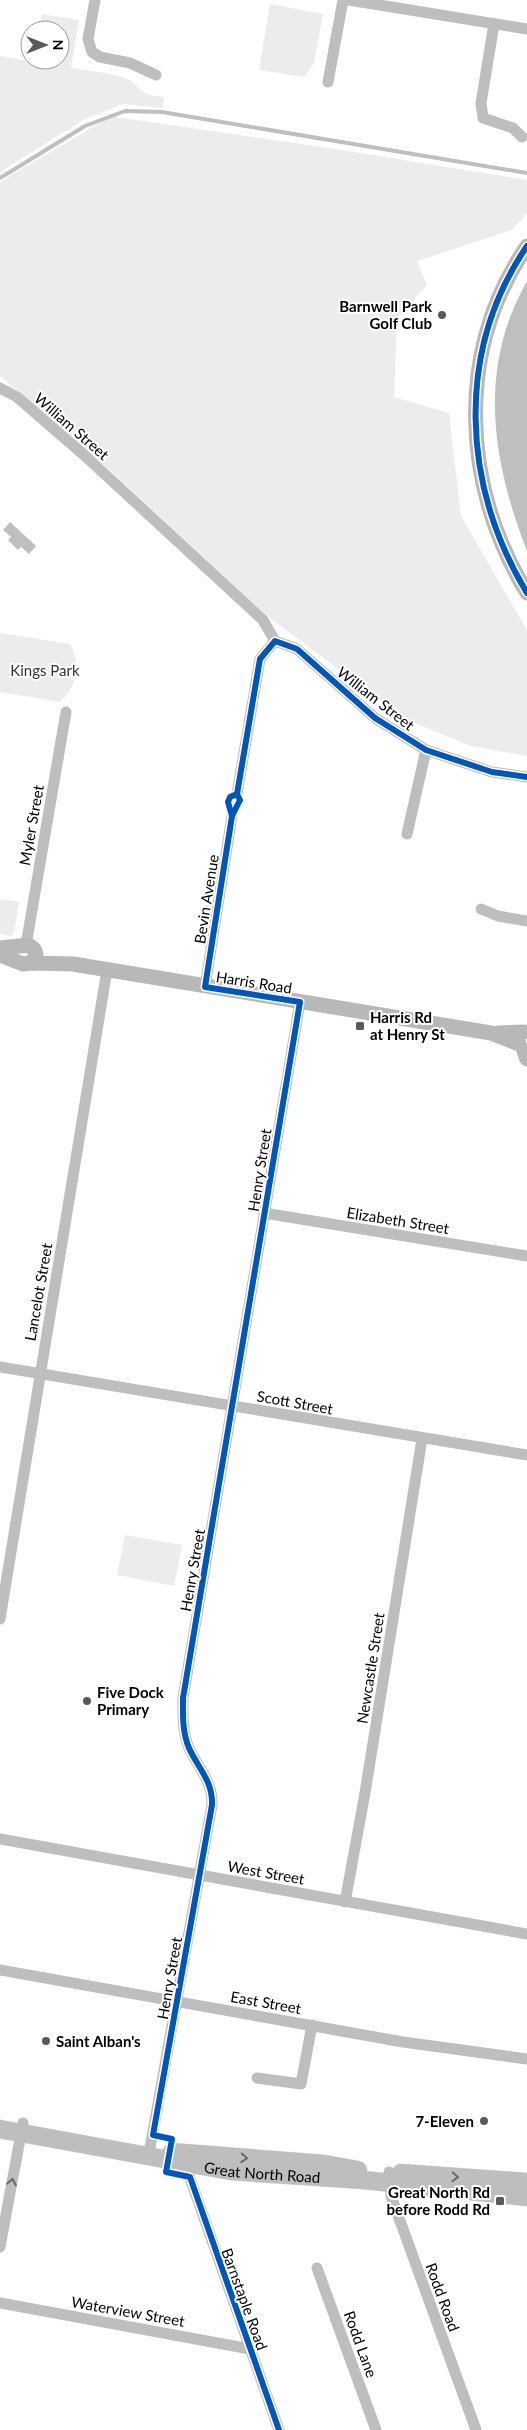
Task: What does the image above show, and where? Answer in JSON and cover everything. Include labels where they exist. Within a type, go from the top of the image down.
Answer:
[{"type":"main road","points":[[527,246],[515,263],[494,308],[482,354],[476,407],[479,467],[491,519],[502,547],[527,593]]},
{"type":"main road","name":"Harris Road","points":[[0,948],[107,970],[491,1033],[525,1044]]},
{"type":"main road","name":"Harris Road","points":[[0,955],[26,953]]},
{"type":"main road","name":"Great North Road","points":[[0,2119],[22,2128],[186,2164],[230,2171],[527,2182]]},
{"type":"main road","name":"Great North Road","points":[[0,2129],[22,2128],[169,2152],[324,2164],[390,2178],[527,2197]]},
{"type":"street","points":[[95,0],[88,39],[92,52],[100,57],[130,62],[156,75]]},
{"type":"street","points":[[328,82],[343,0]]},
{"type":"street","points":[[349,0],[527,29]]},
{"type":"street","points":[[494,24],[481,103],[483,118],[513,128],[522,137]]},
{"type":"street","name":"William Street","points":[[0,388],[17,397],[84,455],[263,620],[275,641],[296,649],[375,718],[426,750],[492,772],[527,777]]},
{"type":"street","points":[[237,794],[260,659],[275,641]]},
{"type":"street","name":"Myler Street","points":[[26,953],[66,712]]},
{"type":"street","points":[[407,834],[426,750]]},
{"type":"street","name":"Bevin Avenue","points":[[205,986],[232,816]]},
{"type":"street","points":[[481,909],[498,916],[527,921]]},
{"type":"street","name":"Lancelot Street","points":[[0,1619],[107,970]]},
{"type":"street","name":"Henry Street","points":[[150,2148],[178,2001],[213,1795],[206,1776],[189,1748],[185,1734],[183,1698],[300,1002]]},
{"type":"street","name":"Elizabeth Street","points":[[264,1213],[527,1256]]},
{"type":"street","name":"Scott Street","points":[[0,1367],[422,1439],[527,1455]]},
{"type":"street","name":"Newcastle Street","points":[[345,1902],[366,1793],[422,1439]]},
{"type":"street","name":"West Street","points":[[0,1839],[527,1934]]},
{"type":"street","name":"East Street","points":[[0,1970],[403,2042],[527,2059]]},
{"type":"street","points":[[257,2078],[301,2084],[312,2025]]},
{"type":"street","points":[[0,2247],[22,2128]]},
{"type":"street","name":"Barnstaple Road","points":[[186,2164],[279,2430]]},
{"type":"street","name":"Rodd Road","points":[[390,2178],[394,2206],[476,2430]]},
{"type":"street","name":"Rodd Lane","points":[[317,2268],[376,2430]]},
{"type":"street","name":"Waterview Street","points":[[0,2303],[250,2349]]},
{"type":"green space","points":[[270,4],[323,14],[314,63],[304,77],[259,70]]},
{"type":"green space","points":[[42,14],[79,20],[71,68],[122,77],[133,83],[143,92],[164,97],[163,108],[123,104],[83,120],[0,172],[0,56],[20,60],[20,70],[70,70],[70,20],[41,20]]},
{"type":"green space","name":"Barnwell Park Golf Club","points":[[108,118],[123,118],[335,149],[527,180],[527,213],[512,230],[417,261],[427,285],[397,318],[394,397],[449,413],[461,516],[527,630],[527,756],[471,746],[405,719],[266,615],[111,471],[0,376],[0,182]]},
{"type":"green space","name":"Kings Park","points":[[0,633],[70,644],[75,659],[76,675],[66,696],[60,702],[0,692]]},
{"type":"green space","points":[[0,899],[19,902],[14,933],[11,936],[0,934]]},
{"type":"green space","points":[[125,1535],[182,1545],[174,1586],[117,1575]]},
{"type":"shaded area","points":[[527,281],[527,551],[505,483],[498,449],[495,415],[496,381],[501,348],[511,314]]},
{"type":"shaded area","points":[[10,522],[36,546],[29,554],[21,547],[18,550],[8,540],[11,537],[3,530]]},
{"type":"waterway","points":[[0,178],[85,126],[125,111],[162,112],[527,173]]},
{"type":"cycle path","points":[[527,246],[504,287],[487,330],[478,374],[476,419],[479,464],[489,508],[505,551],[527,593]]},
{"type":"cycle path","points":[[232,816],[240,800],[237,794],[260,659],[275,641],[297,649],[375,718],[426,750],[492,772],[527,777]]},
{"type":"cycle path","points":[[237,794],[230,797],[228,802],[232,816],[205,987],[300,1002],[183,1698],[185,1736],[189,1748],[208,1782],[212,1796],[212,1805],[153,2135],[172,2139],[166,2172],[190,2177],[279,2430]]},
{"type":"place","name":"Barnwell Park Golf Club","points":[[442,315]]},
{"type":"place","name":"Harris Rd at Henry St","points":[[360,1026]]},
{"type":"place","name":"Five Dock Primary","points":[[87,1701]]},
{"type":"place","name":"Saint Alban's","points":[[46,2041]]},
{"type":"place","name":"7-Eleven","points":[[484,2121]]},
{"type":"place","name":"Great North Rd before Rodd Rd","points":[[500,2201]]}]
